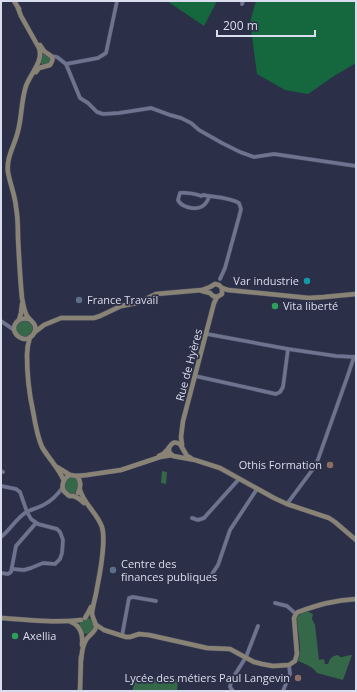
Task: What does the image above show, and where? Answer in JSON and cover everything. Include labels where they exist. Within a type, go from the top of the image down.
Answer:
[{"type":"street","points":[[14,1],[46,53],[62,60],[66,64],[80,98],[88,102],[97,112],[103,114],[119,113],[151,108],[182,118],[222,143],[254,157],[274,154],[356,166]]},
{"type":"street","points":[[66,64],[98,58],[106,53],[117,1]]},
{"type":"street","points":[[14,330],[21,313],[22,300],[16,207],[8,167],[9,157],[18,132],[24,95],[28,81],[39,62],[40,56],[39,48],[18,8]]},
{"type":"street","points":[[40,56],[46,53]]},
{"type":"street","points":[[51,56],[51,63]]},
{"type":"street","points":[[28,81],[37,70],[44,66],[48,66],[51,63],[62,60]]},
{"type":"street","points":[[39,62],[44,66]]},
{"type":"street","points":[[21,338],[26,339],[32,336],[44,325],[61,318],[94,318],[119,307],[156,294],[202,290],[220,295],[220,279],[239,217],[239,203],[236,201],[209,196],[201,196],[198,194],[182,192],[180,193],[178,200],[183,206],[194,208],[202,207],[209,196]]},
{"type":"street","points":[[220,287],[228,290],[309,298],[324,298],[356,294]]},
{"type":"street","points":[[213,293],[220,287]]},
{"type":"street","name":"Rue de Hyères","points":[[182,448],[181,432],[207,334],[214,303],[213,293]]},
{"type":"street","points":[[22,300],[26,313],[34,324],[35,332]]},
{"type":"street","points":[[6,324],[17,322],[23,318],[29,319]]},
{"type":"street","points":[[1,322],[14,330],[21,338],[24,345],[29,392],[39,440],[64,481]]},
{"type":"street","points":[[34,324],[44,325]]},
{"type":"street","points":[[207,334],[288,349],[336,356],[355,357],[316,465],[287,504]]},
{"type":"street","points":[[26,355],[30,337]]},
{"type":"street","points":[[195,376],[276,394],[280,392],[283,387],[288,349]]},
{"type":"street","name":"Rue de Hyères","points":[[173,443],[181,432]]},
{"type":"street","points":[[156,458],[169,448],[170,445],[178,442],[187,456],[195,460]]},
{"type":"street","points":[[169,448],[169,452],[174,456],[195,460],[220,468],[287,504],[329,518],[356,540]]},
{"type":"street","points":[[55,464],[70,475],[87,475],[121,470],[156,458],[180,455],[182,448]]},
{"type":"street","points":[[66,494],[63,490],[64,481],[66,477],[70,475]]},
{"type":"street","points":[[80,482],[87,475]]},
{"type":"street","points":[[77,476],[80,480],[80,490],[83,498],[98,517],[103,534],[103,545],[92,602],[88,613],[79,622],[78,627]]},
{"type":"street","points":[[192,518],[198,520],[204,518],[239,479]]},
{"type":"street","points":[[1,486],[16,489],[20,492],[31,519],[43,526],[57,529],[63,540],[62,553],[60,559],[55,564],[43,563],[24,570],[12,569]]},
{"type":"street","points":[[55,497],[63,487]]},
{"type":"street","points":[[212,574],[218,565],[230,530],[257,489]]},
{"type":"street","points":[[74,496],[80,490]]},
{"type":"street","points":[[1,537],[19,518],[31,509],[44,505],[61,494],[79,498],[96,518],[101,533],[101,538],[98,587],[92,613],[95,630],[85,642],[81,660]]},
{"type":"street","points":[[1,573],[10,573],[16,546],[36,523]]},
{"type":"street","points":[[122,636],[129,598],[134,597],[156,601]]},
{"type":"street","points":[[67,622],[88,618],[104,630],[122,636],[130,637],[139,634],[149,635],[207,648],[230,649],[254,662],[274,666],[289,665],[295,661],[297,654],[294,618],[298,612],[323,603],[356,599]]},
{"type":"street","points":[[275,603],[287,606],[296,614]]},
{"type":"street","points":[[1,618],[67,622],[75,624],[82,633],[80,691]]},
{"type":"street","points":[[232,691],[230,687],[231,681],[246,658],[258,626]]},
{"type":"street","points":[[82,633],[84,634],[104,630]]},
{"type":"street","points":[[283,691],[290,674],[289,665]]},
{"type":"green space","points":[[167,1],[217,1],[204,26]]},
{"type":"green space","points":[[256,1],[356,1],[356,63],[308,94],[285,90],[257,74],[250,22]]},
{"type":"green space","points":[[48,53],[52,62],[43,66],[40,63],[41,54]]},
{"type":"green space","points":[[27,318],[35,328],[30,337],[19,337],[15,326],[16,323]]},
{"type":"green space","points":[[162,471],[167,472],[166,484],[161,483]]},
{"type":"green space","points":[[68,476],[79,478],[78,493],[74,496],[70,496],[63,487]]},
{"type":"green space","points":[[307,611],[313,614],[312,619],[315,625],[319,660],[324,659],[325,664],[328,664],[330,659],[334,656],[338,655],[342,657],[352,655],[343,680],[317,673],[311,667],[298,661],[300,646],[297,618],[300,614]]},
{"type":"green space","points":[[84,618],[90,618],[95,623],[93,632],[90,634],[84,634],[79,629],[79,623]]},
{"type":"green space","points":[[158,674],[178,679],[177,691],[132,691],[136,679],[144,682],[147,677],[156,678]]},
{"type":"place","name":"Var industrie","points":[[307,281]]},
{"type":"place","name":"France Travail","points":[[79,300]]},
{"type":"place","name":"Vita liberté","points":[[275,306]]},
{"type":"place","name":"Othis Formation","points":[[330,465]]},
{"type":"place","name":"Centre des finances publiques","points":[[113,570]]},
{"type":"place","name":"Axellia","points":[[15,636]]},
{"type":"place","name":"Lycée des métiers Paul Langevin","points":[[298,678]]}]
